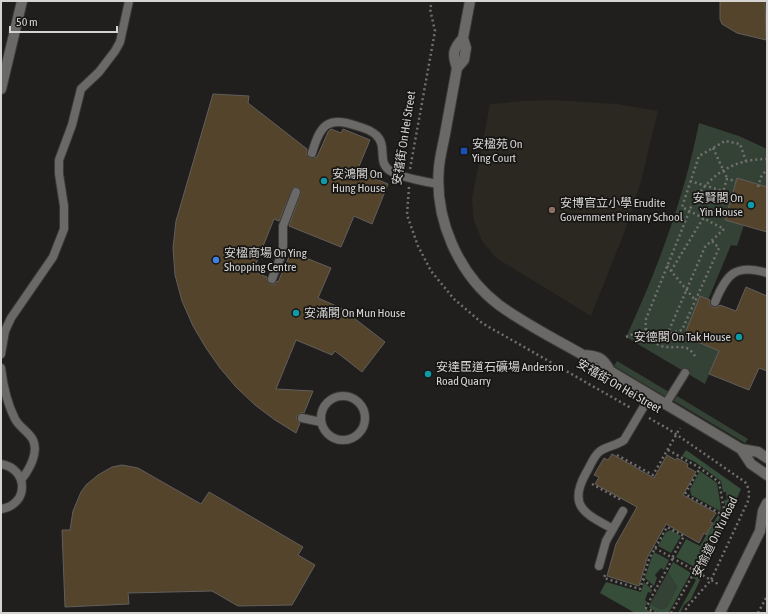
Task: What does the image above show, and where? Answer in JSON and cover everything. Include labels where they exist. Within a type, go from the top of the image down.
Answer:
[{"type":"street","points":[[1,89],[22,1]]},
{"type":"street","name":"安禧街 On Hei Street","points":[[470,1],[463,38],[466,48],[464,60],[457,68],[439,166],[438,184],[441,208],[449,237],[456,253],[475,281],[494,301],[512,314],[582,355],[589,365],[599,371],[610,371],[741,449],[758,452],[767,458]]},
{"type":"street","name":"安禧街 On Hei Street","points":[[741,449],[751,464],[767,475]]},
{"type":"street","points":[[720,613],[764,529],[763,511],[767,502]]},
{"type":"lane","points":[[1,354],[5,331],[11,318],[53,257],[64,229],[64,206],[59,174],[59,160],[72,125],[81,89],[99,72],[120,42],[129,1]]},
{"type":"lane","points":[[312,153],[317,136],[324,127],[335,122],[349,122],[373,132],[377,136],[382,146],[382,156],[385,166],[392,173],[409,174],[438,184]]},
{"type":"lane","points":[[272,279],[283,251],[283,226],[296,192]]},
{"type":"lane","points":[[715,302],[722,285],[732,274],[747,269],[767,273]]},
{"type":"lane","points":[[1,368],[6,394],[15,419],[33,440],[35,451],[29,469],[21,480]]},
{"type":"lane","points":[[665,405],[685,373]]},
{"type":"lane","points":[[302,418],[321,422],[328,435],[340,441],[348,441],[360,434],[364,428],[366,414],[359,402],[353,398],[339,396],[327,403],[323,408],[321,422]]},
{"type":"lane","points":[[613,529],[585,513],[578,499],[578,491],[580,484],[598,452],[620,444],[624,440],[650,396]]},
{"type":"lane","points":[[1,464],[13,468],[21,480],[22,488],[21,495],[16,502],[1,509]]},
{"type":"lane","points":[[599,566],[606,541],[623,511]]},
{"type":"path","name":"安禧街 On Hei Street","points":[[432,1],[430,8],[435,30],[409,174],[408,215],[418,246],[431,271],[454,299],[482,323],[641,413],[745,482],[749,489]]},
{"type":"path","points":[[666,335],[705,247],[724,229],[682,207],[699,156],[725,141],[740,144],[746,161]]},
{"type":"path","points":[[670,271],[704,218],[712,212],[717,211],[727,179],[713,148]]},
{"type":"path","points":[[695,356],[686,348],[659,346],[651,339],[646,330],[646,319],[689,211],[697,196],[713,177],[723,170],[746,161],[767,159]]},
{"type":"path","points":[[758,188],[761,177],[767,169]]},
{"type":"path","points":[[727,179],[736,181]]},
{"type":"path","points":[[690,181],[723,191]]},
{"type":"path","points":[[674,217],[685,221]]},
{"type":"path","points":[[651,339],[682,330],[719,248],[712,240]]},
{"type":"path","points":[[667,266],[695,300]]},
{"type":"path","points":[[626,338],[646,330]]},
{"type":"path","points":[[613,453],[653,475],[680,428]]},
{"type":"path","points":[[668,450],[700,468],[719,482],[724,509],[721,514],[685,494],[700,468]]},
{"type":"path","points":[[588,482],[622,501]]},
{"type":"path","name":"安愉道 On Yu Road","points":[[684,613],[687,607],[711,580],[748,500],[749,489]]},
{"type":"path","points":[[606,572],[604,578],[640,589],[649,559],[667,527],[684,536],[646,608],[656,613]]},
{"type":"path","points":[[655,548],[718,584]]},
{"type":"path","points":[[671,613],[695,571]]},
{"type":"path","points":[[643,579],[655,590]]},
{"type":"path","points":[[758,613],[767,596]]},
{"type":"shaded area","name":"安博官立小學 Erudite Government Primary School","points":[[553,100],[617,104],[658,111],[641,181],[626,228],[591,316],[496,258],[482,241],[474,221],[472,199],[490,104]]},
{"type":"green space","points":[[699,123],[739,136],[767,149],[767,187],[737,179],[725,220],[744,225],[737,246],[731,245],[708,300],[700,297],[684,336],[719,351],[705,384],[626,337],[649,285],[669,232],[686,178]]},
{"type":"green space","points":[[617,361],[669,392],[666,397],[614,366]]},
{"type":"green space","points":[[677,396],[748,439],[745,443],[674,401]]},
{"type":"green space","points":[[686,450],[741,489],[704,572],[676,557],[686,539],[700,546],[718,515],[722,517],[726,509],[724,500],[727,500],[726,492],[723,492],[721,481],[695,462],[682,456]]},
{"type":"green space","points":[[700,471],[717,483],[721,508],[720,511],[691,495],[690,489]]},
{"type":"green space","points":[[671,530],[681,536],[671,553],[658,546],[666,532]]},
{"type":"green space","points":[[654,552],[669,560],[664,570],[661,568],[655,575],[657,578],[654,586],[645,578]]},
{"type":"green space","points":[[673,562],[691,573],[669,612],[659,613],[649,608],[650,604],[660,609],[666,608],[677,587],[668,572]]},
{"type":"green space","points":[[668,572],[677,587],[666,608],[660,609],[650,604]]},
{"type":"green space","points":[[695,575],[701,578],[691,599],[684,605],[680,613],[678,613],[696,580],[693,578]]},
{"type":"green space","points":[[606,582],[641,592],[644,582],[652,590],[651,593],[648,592],[645,600],[647,602],[645,608],[652,613],[635,613],[600,593]]},
{"type":"building","points":[[720,1],[765,1],[766,40],[737,33],[722,24],[720,19]]},
{"type":"building","name":"安楹商場 On Ying Shopping Centre","points":[[213,94],[249,96],[248,103],[307,149],[307,155],[311,158],[317,157],[328,132],[331,129],[341,133],[343,129],[370,140],[357,171],[388,184],[372,224],[354,216],[341,247],[289,226],[301,192],[298,187],[293,188],[279,221],[274,219],[253,271],[267,277],[270,284],[275,284],[277,281],[278,282],[291,252],[331,268],[318,298],[341,308],[385,342],[362,372],[335,351],[332,355],[296,340],[276,389],[313,391],[304,413],[300,413],[297,416],[297,420],[300,423],[296,433],[255,405],[236,387],[220,368],[193,326],[182,301],[175,275],[173,248],[176,221]]},
{"type":"building","points":[[737,178],[767,187],[767,232],[725,220]]},
{"type":"building","name":"安德閣 On Tak House","points":[[746,287],[767,296],[767,371],[759,368],[749,390],[709,374],[719,351],[684,336],[700,296],[710,300],[710,305],[713,307],[718,307],[720,305],[736,311]]},
{"type":"building","points":[[612,454],[654,478],[667,455],[688,464],[687,467],[696,472],[683,495],[716,513],[710,522],[713,523],[706,535],[704,533],[699,543],[666,524],[647,558],[639,586],[607,576],[616,544],[637,507],[595,484],[599,477],[594,475],[604,458],[608,460]]},
{"type":"building","points":[[122,465],[138,468],[201,504],[209,492],[303,547],[298,555],[315,565],[292,605],[238,606],[212,591],[128,593],[129,604],[65,607],[62,530],[70,530],[73,511],[81,492],[86,485],[98,475],[112,467]]},
{"type":"place","name":"安楹苑 On Ying Court","points":[[464,151]]},
{"type":"place","name":"安鴻閣 On Hung House","points":[[324,181]]},
{"type":"place","name":"安賢閣 On Yin House","points":[[751,205]]},
{"type":"place","name":"安博官立小學 Erudite Government Primary School","points":[[552,210]]},
{"type":"place","name":"安楹商場 On Ying Shopping Centre","points":[[216,260]]},
{"type":"place","name":"安滿閣 On Mun House","points":[[296,313]]},
{"type":"place","name":"安德閣 On Tak House","points":[[739,337]]},
{"type":"place","name":"安達臣道石礦場 Anderson Road Quarry","points":[[428,374]]}]
